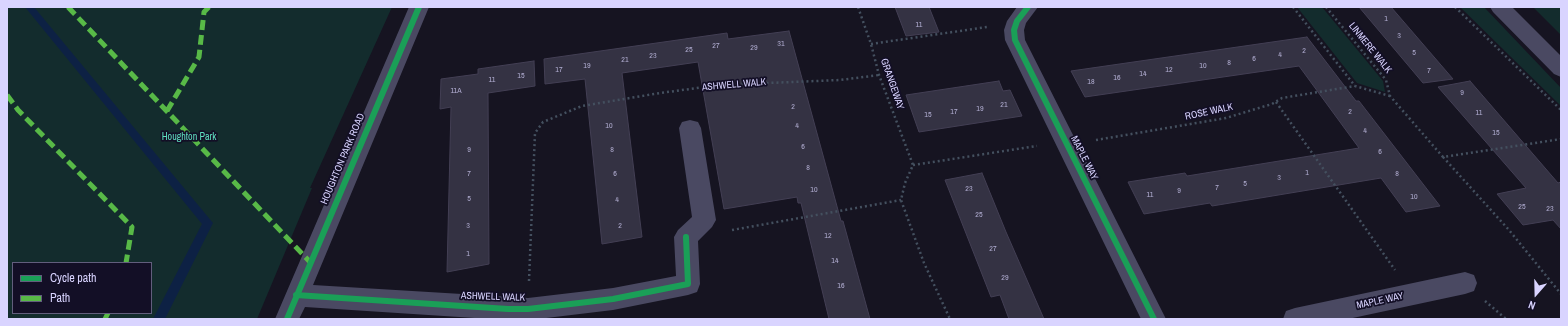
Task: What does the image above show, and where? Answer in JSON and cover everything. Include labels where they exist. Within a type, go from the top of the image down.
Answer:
[{"type":"street","name":"HOUGHTON PARK ROAD","points":[[287,319],[419,7]]},
{"type":"street","points":[[1500,7],[1561,69]]},
{"type":"street","name":"MAPLE WAY","points":[[1017,15],[1015,40],[1154,319]]},
{"type":"street","points":[[686,237],[704,220],[690,128]]},
{"type":"street","name":"ASHWELL WALK","points":[[296,296],[508,309],[528,309],[613,299],[688,284],[686,237]]},
{"type":"street","name":"MAPLE WAY","points":[[1294,319],[1465,284]]},
{"type":"path","points":[[1293,7],[1355,86],[1390,96]]},
{"type":"path","points":[[1455,7],[1561,110]]},
{"type":"path","points":[[871,44],[983,28],[1017,15]]},
{"type":"path","points":[[1276,102],[1412,295]]},
{"type":"path","points":[[1443,157],[1561,139]]},
{"type":"path","points":[[950,319],[924,263],[901,200],[905,183],[913,165],[1065,142]]},
{"type":"path","points":[[686,237],[901,200]]},
{"type":"green space","name":"Houghton Park","points":[[7,7],[392,7],[310,188],[312,188],[257,319],[7,319]]},
{"type":"green space","points":[[1297,7],[1322,7],[1383,81],[1385,92],[1357,83]]},
{"type":"green space","points":[[1460,7],[1484,7],[1561,88],[1561,106]]},
{"type":"green space","points":[[1533,7],[1561,7],[1561,35]]},
{"type":"building","points":[[895,7],[929,7],[939,32],[906,36]]},
{"type":"building","points":[[1359,7],[1391,7],[1453,79],[1423,83]]},
{"type":"building","points":[[789,31],[841,221],[843,221],[870,319],[829,319],[801,203],[798,203],[797,197],[724,209],[698,62],[622,73],[642,237],[602,244],[585,79],[545,84],[544,59],[727,33],[728,39]]},
{"type":"building","points":[[1307,37],[1356,101],[1359,101],[1440,206],[1406,212],[1381,178],[1212,206],[1210,203],[1144,214],[1128,182],[1185,173],[1187,176],[1359,148],[1299,66],[1085,97],[1071,71]]},
{"type":"building","points":[[534,61],[535,86],[488,93],[489,264],[447,272],[451,107],[440,109],[441,79],[478,74],[478,69]]},
{"type":"building","points":[[999,81],[1003,91],[1010,90],[1022,116],[919,132],[906,95]]},
{"type":"building","points":[[1470,81],[1558,183],[1561,182],[1561,229],[1553,220],[1523,225],[1497,194],[1526,188],[1438,87]]},
{"type":"building","points":[[982,173],[1044,319],[1009,319],[1000,295],[991,297],[945,180]]},
{"type":"waterway","points":[[29,7],[208,223],[159,319]]},
{"type":"marked path","points":[[68,7],[310,262]]},
{"type":"marked path","points":[[167,111],[199,57],[204,12],[209,7]]},
{"type":"marked path","points":[[7,95],[18,110],[132,227],[126,262]]},
{"type":"marked path","points":[[105,319],[108,314]]},
{"type":"cycle path","points":[[287,319],[419,7]]},
{"type":"cycle path","points":[[1028,7],[1017,21],[1014,30],[1015,40],[1154,319]]},
{"type":"cycle path","points":[[296,295],[508,309],[528,309],[613,299],[688,284],[686,237]]}]
